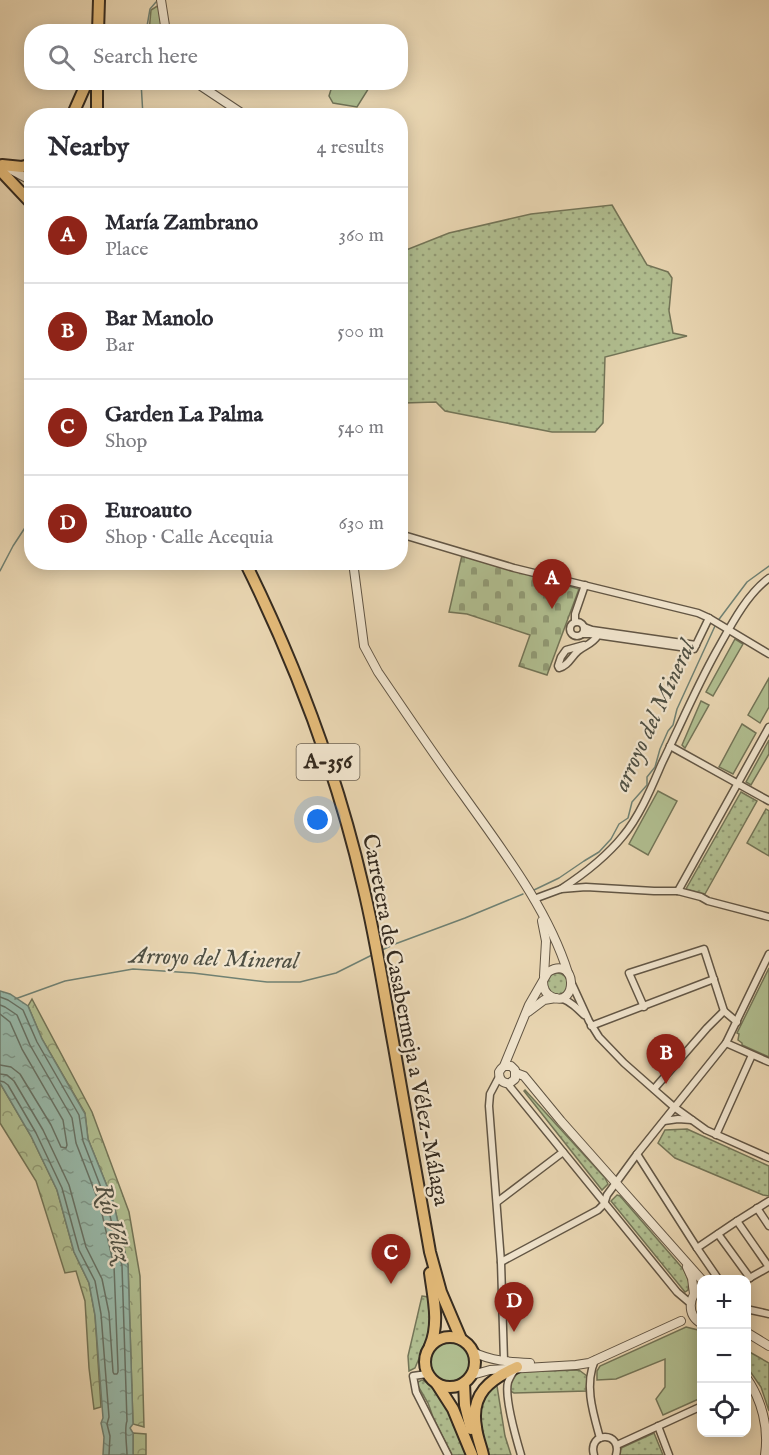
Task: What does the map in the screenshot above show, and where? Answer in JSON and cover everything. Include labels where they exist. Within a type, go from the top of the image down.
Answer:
[{"type":"main road","points":[[98,24],[99,0]]},
{"type":"main road","points":[[76,108],[83,90]]},
{"type":"main road","points":[[97,90],[97,108]]},
{"type":"main road","points":[[1,166],[24,166]]},
{"type":"main road","points":[[1,166],[24,194]]},
{"type":"main road","name":"Carretera de Casabermeja a Vélez-Málaga","points":[[249,570],[289,658],[326,758],[348,827],[379,960],[430,1252],[441,1292],[461,1339]]},
{"type":"main road","name":"Carretera de Casabermeja a Vélez-Málaga","points":[[429,1346],[435,1321],[430,1252]]},
{"type":"main road","points":[[429,1346],[444,1337],[453,1336],[461,1339]]},
{"type":"main road","name":"A-356","points":[[461,1339],[473,1352]]},
{"type":"main road","name":"A-356","points":[[427,1374],[424,1360],[429,1346]]},
{"type":"main road","points":[[473,1352],[475,1368],[468,1379],[465,1405],[481,1455]]},
{"type":"main road","points":[[481,1455],[475,1426],[475,1406],[491,1381],[518,1368]]},
{"type":"main road","points":[[427,1374],[437,1384],[453,1409],[472,1455]]},
{"type":"main road","points":[[437,1384],[455,1387],[468,1379]]},
{"type":"street","points":[[160,0],[164,24]]},
{"type":"street","points":[[207,90],[234,108]]},
{"type":"street","points":[[1,166],[24,177]]},
{"type":"street","points":[[408,536],[514,568],[698,613],[769,654]]},
{"type":"street","points":[[354,570],[364,646],[378,672],[534,899],[554,937],[590,1024]]},
{"type":"street","points":[[561,889],[601,859],[624,834],[645,800],[700,682],[728,629],[758,587],[768,582]]},
{"type":"street","points":[[585,585],[575,614],[575,622],[570,627],[572,634],[576,636],[584,631],[592,630],[695,647]]},
{"type":"street","points":[[695,647],[709,618]]},
{"type":"street","points":[[575,622],[580,622],[586,633],[695,647]]},
{"type":"street","points":[[584,645],[590,644],[598,635]]},
{"type":"street","points":[[678,891],[769,727]]},
{"type":"street","points":[[670,746],[769,801]]},
{"type":"street","points":[[584,872],[582,879],[586,887]]},
{"type":"street","points":[[534,899],[561,889],[586,887],[678,891],[769,917]]},
{"type":"street","points":[[538,908],[546,940],[545,991],[552,997],[568,1000],[578,1008],[599,1037],[624,1063],[674,1107],[716,1135],[769,1158]]},
{"type":"street","points":[[644,1007],[629,973],[704,949],[724,1011],[737,1022]]},
{"type":"street","points":[[501,1263],[598,1210],[604,1204],[616,1182],[637,1154],[726,1043],[769,954]]},
{"type":"street","points":[[568,974],[562,970],[552,970],[537,990],[511,1047],[508,1076],[562,1152],[691,1307],[697,1320]]},
{"type":"street","points":[[590,1024],[644,1007],[714,979]]},
{"type":"street","points":[[527,1013],[544,1000],[558,998],[569,993],[572,984]]},
{"type":"street","points":[[656,1091],[707,1028],[724,1011]]},
{"type":"street","points":[[726,1043],[769,1062]]},
{"type":"street","points":[[716,1135],[753,1055]]},
{"type":"street","points":[[504,1361],[501,1263],[489,1107],[492,1090],[508,1076]]},
{"type":"street","points":[[508,1076],[537,1093],[697,1275]]},
{"type":"street","points":[[656,1091],[665,1103],[663,1121]]},
{"type":"street","points":[[663,1121],[693,1120]]},
{"type":"street","points":[[497,1202],[562,1152]]},
{"type":"street","points":[[637,1154],[716,1275]]},
{"type":"street","points":[[697,1248],[769,1201]]},
{"type":"street","points":[[757,1208],[769,1226]]},
{"type":"street","points":[[737,1221],[769,1267],[751,1277]]},
{"type":"street","points":[[718,1234],[745,1275]]},
{"type":"street","points":[[681,1321],[691,1307],[694,1294],[692,1278],[682,1258]]},
{"type":"street","points":[[694,1294],[697,1291]]},
{"type":"street","points":[[751,1310],[769,1314]]},
{"type":"street","points":[[468,1379],[490,1370],[573,1365],[595,1360],[681,1321],[689,1319],[697,1322]]},
{"type":"street","points":[[751,1335],[769,1346]]},
{"type":"street","points":[[473,1352],[504,1361],[573,1365],[586,1372],[589,1378]]},
{"type":"street","points":[[595,1360],[589,1378],[592,1409],[600,1438]]},
{"type":"street","points":[[518,1368],[511,1376],[507,1389],[514,1434],[521,1455]]},
{"type":"street","points":[[427,1374],[414,1376],[417,1392],[448,1455]]},
{"type":"street","points":[[491,1381],[507,1389]]},
{"type":"street","points":[[749,1383],[765,1420],[767,1439],[765,1455]]},
{"type":"street","points":[[617,1445],[697,1408]]},
{"type":"street","points":[[658,1426],[669,1455]]},
{"type":"street","points":[[592,1454],[594,1444],[600,1438],[610,1438],[617,1445],[616,1455]]},
{"type":"green space","points":[[159,5],[163,24],[150,24],[151,10]]},
{"type":"green space","points":[[331,90],[368,90],[357,107],[333,103],[329,96]]},
{"type":"green space","points":[[612,205],[647,265],[668,272],[672,278],[669,311],[673,333],[687,336],[605,357],[603,423],[595,432],[552,432],[445,411],[436,402],[408,403],[408,249],[449,233],[531,214]]},
{"type":"green space","points":[[462,555],[579,589],[547,675],[519,666],[530,635],[467,614],[449,612]]},
{"type":"green space","points":[[735,639],[743,644],[713,696],[706,692]]},
{"type":"green space","points":[[769,678],[769,707],[760,723],[748,715]]},
{"type":"green space","points":[[701,701],[709,705],[685,748],[682,745]]},
{"type":"green space","points":[[742,724],[756,733],[733,774],[719,767]]},
{"type":"green space","points":[[769,740],[769,754],[751,785],[746,782]]},
{"type":"green space","points":[[658,791],[677,801],[648,855],[629,844]]},
{"type":"green space","points":[[741,792],[757,801],[705,894],[686,889]]},
{"type":"green space","points":[[766,809],[769,811],[769,856],[747,843]]},
{"type":"green space","points":[[769,968],[769,1057],[742,1045],[737,1033]]},
{"type":"green space","points":[[557,973],[567,980],[568,984],[561,994],[557,995],[547,988],[546,984],[553,974]]},
{"type":"green space","points":[[32,999],[92,1112],[129,1212],[140,1276],[144,1427],[133,1424],[128,1265],[113,1201],[88,1139],[85,1113],[42,1039],[28,1006]]},
{"type":"green space","points":[[0,1083],[31,1136],[57,1190],[74,1252],[89,1283],[95,1315],[101,1407],[94,1409],[85,1301],[76,1271],[65,1273],[36,1181],[0,1123]]},
{"type":"green space","points":[[524,1091],[605,1178],[608,1184],[602,1190]]},
{"type":"green space","points":[[687,1129],[769,1166],[769,1196],[675,1158],[658,1143],[665,1130]]},
{"type":"green space","points":[[617,1195],[684,1270],[689,1282],[688,1290],[685,1292],[611,1201]]},
{"type":"green space","points":[[422,1296],[428,1297],[430,1332],[415,1368],[409,1371],[408,1356]]},
{"type":"green space","points":[[686,1327],[697,1330],[697,1400],[663,1415],[656,1399],[665,1387],[665,1359],[616,1379],[597,1380],[597,1371],[600,1366]]},
{"type":"green space","points":[[450,1341],[458,1342],[465,1347],[470,1354],[470,1370],[465,1377],[458,1382],[450,1383],[442,1382],[435,1377],[430,1370],[429,1362],[430,1354],[435,1347],[442,1342]]},
{"type":"green space","points":[[751,1353],[769,1363],[769,1411],[761,1387],[751,1373]]},
{"type":"green space","points":[[579,1370],[587,1376],[587,1391],[514,1393],[510,1391],[510,1382],[517,1372]]},
{"type":"green space","points":[[422,1380],[431,1385],[445,1402],[468,1455],[452,1455],[418,1386],[418,1382]]},
{"type":"green space","points":[[491,1385],[497,1386],[505,1436],[511,1455],[487,1455],[477,1425],[481,1398]]},
{"type":"green space","points":[[133,1433],[146,1434],[146,1455],[133,1455]]},
{"type":"green space","points":[[654,1433],[663,1455],[617,1455],[621,1448]]},
{"type":"water","name":"Río Vélez","points":[[0,991],[10,994],[28,1006],[42,1039],[85,1114],[88,1139],[113,1201],[128,1265],[133,1424],[130,1428],[133,1433],[133,1455],[103,1455],[104,1437],[101,1423],[103,1418],[95,1315],[89,1283],[74,1252],[57,1190],[31,1136],[0,1083]]},
{"type":"waterway","points":[[147,24],[150,9],[156,2]]},
{"type":"waterway","points":[[141,90],[143,108]]},
{"type":"waterway","points":[[0,571],[24,529]]},
{"type":"waterway","name":"arroyo del Mineral","points":[[717,622],[747,582],[769,566]]},
{"type":"waterway","name":"arroyo del Mineral","points":[[534,890],[559,878],[599,852],[611,839],[619,824],[628,818],[632,802],[647,785],[647,777],[655,767],[660,749],[673,725],[677,709],[715,626]]},
{"type":"waterway","name":"Arroyo del Mineral","points":[[382,950],[523,894]]},
{"type":"waterway","name":"Arroyo del Mineral","points":[[15,999],[65,981],[133,969],[193,973],[267,982],[300,982],[336,973],[372,955]]},
{"type":"place","name":"María Zambrano","points":[[552,609]]},
{"type":"place","name":"Bar Manolo","points":[[666,1084]]},
{"type":"place","name":"Garden La Palma","points":[[391,1284]]},
{"type":"place","name":"Euroauto","points":[[514,1332]]}]
